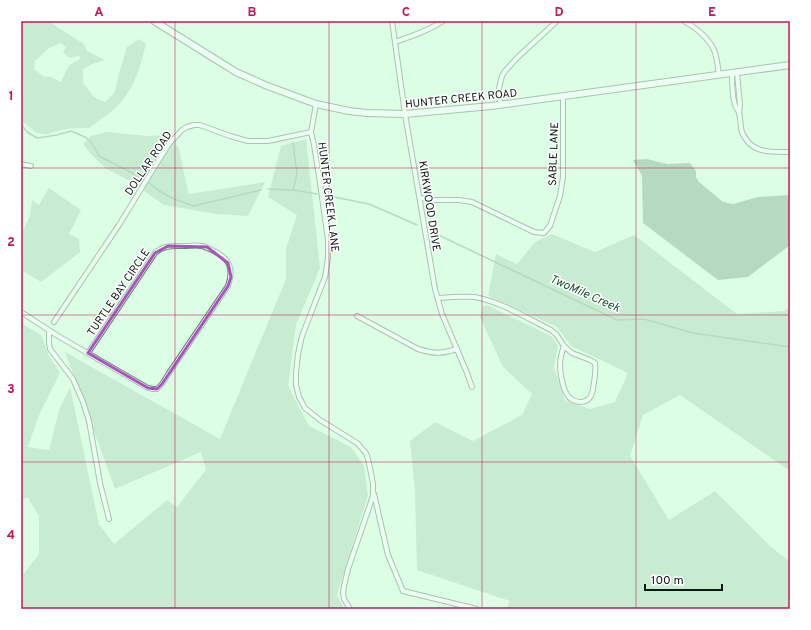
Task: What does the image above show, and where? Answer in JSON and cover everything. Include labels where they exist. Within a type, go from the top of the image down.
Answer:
[{"type":"main road","name":"HUNTER CREEK ROAD","points":[[154,21],[162,23],[236,72],[265,86],[316,104],[349,111],[368,113],[405,114],[491,106],[790,65]]},
{"type":"street","name":"KIRKWOOD DRIVE","points":[[392,21],[405,114],[433,277],[442,314],[472,387]]},
{"type":"street","points":[[395,42],[415,36],[433,28],[443,21]]},
{"type":"street","points":[[500,104],[499,88],[505,71],[557,21]]},
{"type":"street","points":[[684,21],[698,31],[711,44],[716,56],[719,75]]},
{"type":"street","points":[[734,73],[743,132],[749,143],[765,152],[790,152]]},
{"type":"street","name":"SABLE LANE","points":[[420,198],[472,202],[534,232],[544,233],[550,226],[560,196],[563,178],[563,96]]},
{"type":"street","points":[[311,132],[316,104]]},
{"type":"street","name":"DOLLAR ROAD","points":[[54,322],[119,225],[169,144],[182,130],[194,125],[200,125],[248,141],[268,141],[311,132]]},
{"type":"street","name":"HUNTER CREEK LANE","points":[[311,132],[328,240],[328,258],[325,277],[302,336],[296,373],[297,392],[302,403],[315,416],[352,439],[362,448],[368,459],[373,483],[373,496],[353,553],[344,586],[344,599],[350,609]]},
{"type":"street","points":[[21,164],[31,166]]},
{"type":"street","name":"TURTLE BAY CIRCLE","points":[[168,246],[207,247],[217,252],[228,263],[231,270],[231,277],[228,286],[162,384],[157,389],[153,390],[148,388],[88,353],[155,253],[160,249],[168,246]]},
{"type":"street","points":[[438,298],[456,296],[493,302],[551,330],[572,353],[595,363],[596,370],[592,395],[588,400],[576,402],[571,399],[565,388],[561,376],[560,363],[564,346]]},
{"type":"street","points":[[21,312],[49,331],[88,353]]},
{"type":"street","points":[[357,316],[424,351],[444,353],[456,349]]},
{"type":"street","points":[[49,331],[50,349],[73,379],[85,408],[109,519]]},
{"type":"street","name":"HUNTER CREEK LANE","points":[[373,490],[388,555],[403,591],[476,609]]},
{"type":"highlighted area","points":[[168,246],[207,247],[228,263],[231,277],[228,286],[162,384],[157,389],[148,388],[88,353],[155,253]]},
{"type":"shaded area","points":[[21,21],[48,21],[84,44],[87,51],[105,60],[83,69],[83,83],[94,97],[105,102],[114,94],[127,47],[139,39],[146,44],[137,74],[126,96],[106,116],[89,128],[59,130],[42,134],[36,132],[21,121]],"holes":[[[61,43],[66,47],[63,52],[67,56],[79,56],[80,59],[69,65],[61,82],[51,77],[43,76],[34,69],[35,61],[49,48]]]},
{"type":"shaded area","points":[[106,132],[148,136],[167,135],[179,148],[189,194],[265,182],[248,216],[216,214],[164,205],[130,181],[105,168],[83,144],[91,136]]},
{"type":"shaded area","points":[[306,139],[320,268],[296,325],[288,386],[309,426],[351,447],[364,466],[368,496],[337,595],[344,609],[25,609],[21,604],[21,577],[39,554],[39,516],[28,498],[21,499],[21,323],[42,336],[48,354],[60,373],[39,415],[28,447],[49,450],[59,410],[70,387],[99,524],[114,544],[167,500],[177,507],[206,470],[201,452],[115,489],[65,352],[220,439],[286,279],[286,249],[297,215],[268,197],[281,146]]},
{"type":"shaded area","points":[[647,159],[667,164],[690,163],[696,171],[696,177],[699,182],[723,202],[733,204],[758,197],[790,195],[790,245],[748,277],[718,280],[643,223],[642,176],[633,160]]},
{"type":"shaded area","points":[[49,188],[81,210],[69,234],[79,239],[80,252],[41,282],[21,270],[21,235],[30,216],[32,200],[39,205]]},
{"type":"shaded area","points":[[552,234],[595,252],[634,235],[737,314],[784,311],[790,307],[790,471],[680,395],[643,415],[630,456],[669,520],[715,491],[770,546],[790,562],[790,609],[506,609],[510,601],[417,570],[415,491],[410,441],[435,422],[473,441],[522,415],[532,394],[503,367],[480,317],[483,306],[487,305],[551,336],[558,345],[554,367],[565,400],[590,409],[615,402],[628,373],[571,346],[557,327],[488,296],[496,254],[517,264],[535,242]]},
{"type":"waterway","points":[[21,124],[27,132],[37,138],[71,131],[85,137],[91,142],[99,156],[144,179]]},
{"type":"waterway","points":[[293,143],[297,174],[293,190]]},
{"type":"waterway","name":"TwoMile Creek","points":[[147,181],[159,191],[174,199],[193,206],[261,190]]},
{"type":"waterway","name":"TwoMile Creek","points":[[268,189],[293,190],[317,194]]},
{"type":"waterway","name":"TwoMile Creek","points":[[324,195],[369,204],[417,225]]},
{"type":"waterway","name":"TwoMile Creek","points":[[430,231],[617,320],[644,319],[693,333],[790,347]]}]
